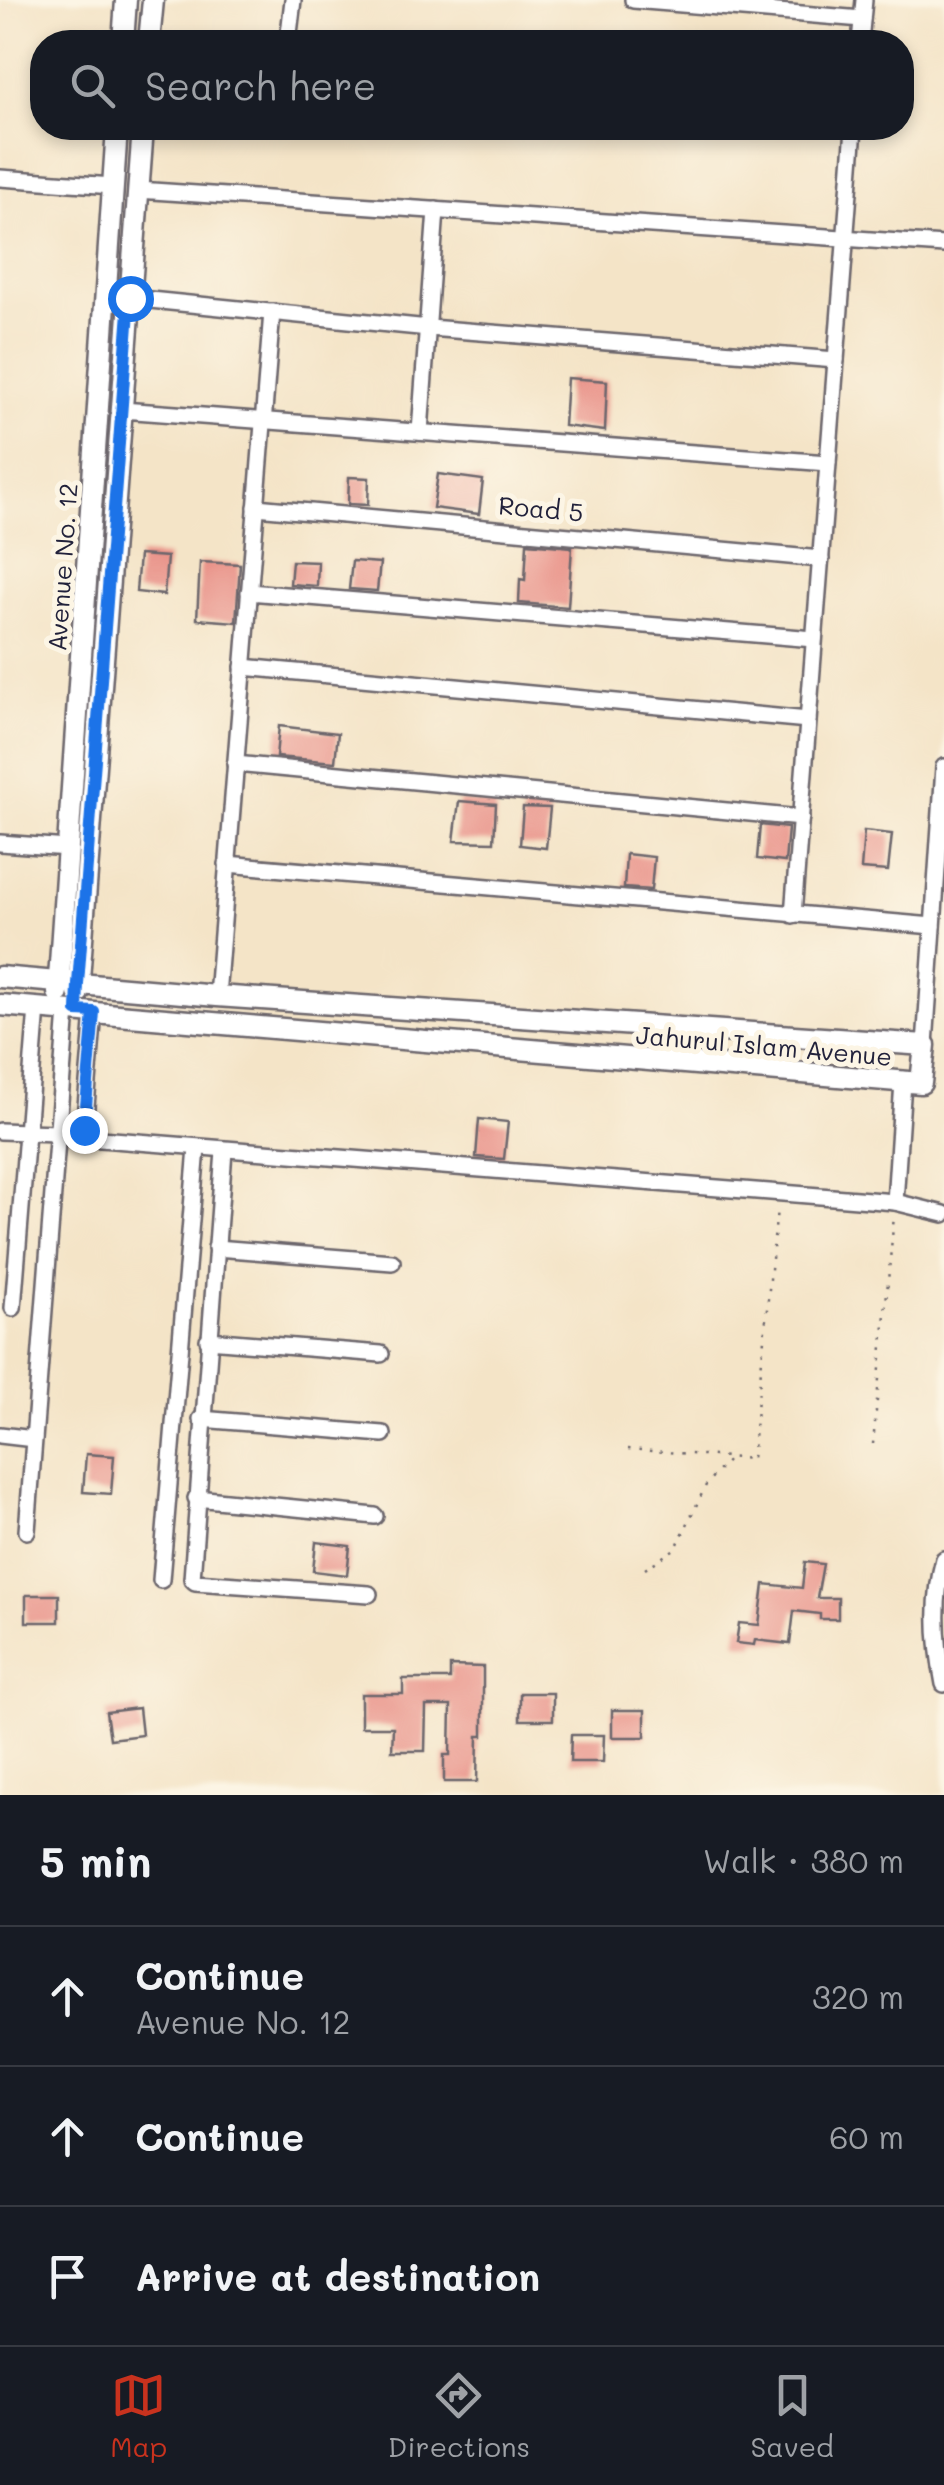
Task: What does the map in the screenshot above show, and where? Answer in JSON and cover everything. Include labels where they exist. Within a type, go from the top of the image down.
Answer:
[{"type":"street","points":[[124,30],[126,0]]},
{"type":"street","points":[[151,30],[153,0]]},
{"type":"street","points":[[289,30],[293,0]]},
{"type":"street","points":[[634,0],[862,20]]},
{"type":"street","points":[[861,30],[864,0]]},
{"type":"street","name":"Avenue No. 12","points":[[68,983],[68,848],[116,140]]},
{"type":"street","name":"Avenue No. 12","points":[[27,1531],[68,983],[122,410],[142,140]]},
{"type":"street","points":[[794,914],[853,140]]},
{"type":"street","points":[[0,178],[113,186]]},
{"type":"street","points":[[138,190],[944,245]]},
{"type":"street","points":[[420,432],[436,210]]},
{"type":"street","points":[[130,298],[429,328],[836,360]]},
{"type":"street","points":[[218,996],[272,312]]},
{"type":"street","points":[[122,410],[828,463]]},
{"type":"street","name":"Road 5","points":[[256,506],[820,559]]},
{"type":"street","points":[[249,592],[814,640]]},
{"type":"street","points":[[243,667],[808,720]]},
{"type":"street","points":[[235,764],[800,818]]},
{"type":"street","points":[[925,1045],[944,767]]},
{"type":"street","points":[[0,843],[68,848]]},
{"type":"street","points":[[227,864],[933,926]]},
{"type":"street","name":"Jahurul Islam Avenue","points":[[0,977],[925,1045],[920,1083],[0,1005]]},
{"type":"street","points":[[66,1010],[85,1135],[197,1148],[896,1202],[944,1214]]},
{"type":"street","name":"Avenue No. 12","points":[[14,1308],[26,1133],[66,1010]]},
{"type":"street","points":[[896,1202],[903,1082]]},
{"type":"street","points":[[0,1131],[56,1133]]},
{"type":"street","points":[[162,1580],[197,1148]]},
{"type":"street","points":[[224,1150],[191,1574],[194,1582],[369,1594]]},
{"type":"street","points":[[0,1226],[19,1228]]},
{"type":"street","points":[[216,1248],[392,1262]]},
{"type":"street","points":[[208,1340],[381,1354]]},
{"type":"street","points":[[202,1419],[383,1434]]},
{"type":"street","points":[[0,1436],[34,1439]]},
{"type":"street","points":[[196,1498],[375,1516]]},
{"type":"street","points":[[944,1560],[938,1582],[938,1652],[944,1684]]},
{"type":"path","points":[[628,1450],[752,1459],[779,1193]]},
{"type":"path","points":[[873,1444],[896,1202]]},
{"type":"path","points":[[645,1569],[676,1548],[707,1483],[731,1457]]},
{"type":"building","points":[[567,378],[607,381],[605,431],[564,426]]},
{"type":"building","points":[[438,474],[483,480],[479,514],[433,508]]},
{"type":"building","points":[[349,477],[369,478],[368,505],[348,504]]},
{"type":"building","points":[[527,543],[572,547],[568,607],[519,603]]},
{"type":"building","points":[[139,555],[167,557],[164,595],[136,592]]},
{"type":"building","points":[[292,561],[318,562],[317,586],[290,584]]},
{"type":"building","points":[[352,561],[380,563],[377,591],[349,589]]},
{"type":"building","points":[[200,562],[240,564],[236,622],[197,619]]},
{"type":"building","points":[[279,726],[338,733],[335,762],[276,757]]},
{"type":"building","points":[[459,801],[496,804],[494,842],[454,841]]},
{"type":"building","points":[[523,807],[550,808],[546,848],[520,845]]},
{"type":"building","points":[[760,825],[788,828],[785,862],[757,859]]},
{"type":"building","points":[[864,831],[892,834],[888,871],[861,869]]},
{"type":"building","points":[[626,854],[654,857],[651,890],[624,888]]},
{"type":"building","points":[[479,1119],[508,1122],[504,1159],[476,1157]]},
{"type":"building","points":[[86,1454],[114,1456],[111,1494],[83,1492]]},
{"type":"building","points":[[316,1542],[350,1546],[347,1575],[313,1571]]},
{"type":"building","points":[[805,1562],[823,1564],[817,1598],[838,1598],[838,1619],[820,1619],[820,1614],[794,1611],[790,1644],[755,1640],[754,1645],[736,1643],[739,1623],[759,1625],[764,1584],[802,1588]]},
{"type":"building","points":[[26,1595],[59,1595],[59,1622],[26,1622]]},
{"type":"building","points":[[450,1666],[483,1667],[483,1736],[478,1736],[477,1782],[444,1782],[444,1755],[450,1755],[451,1706],[426,1706],[425,1751],[392,1751],[393,1727],[361,1727],[361,1694],[403,1694],[403,1679],[450,1679]]},
{"type":"building","points":[[520,1693],[553,1693],[553,1720],[520,1720]]},
{"type":"building","points":[[139,1708],[142,1735],[110,1739],[106,1712]]},
{"type":"building","points":[[612,1710],[645,1710],[645,1737],[612,1737]]},
{"type":"building","points":[[571,1735],[604,1735],[603,1762],[570,1762]]},
{"type":"route","points":[[84,1130],[94,1012],[77,1011],[78,984],[130,298]]}]
